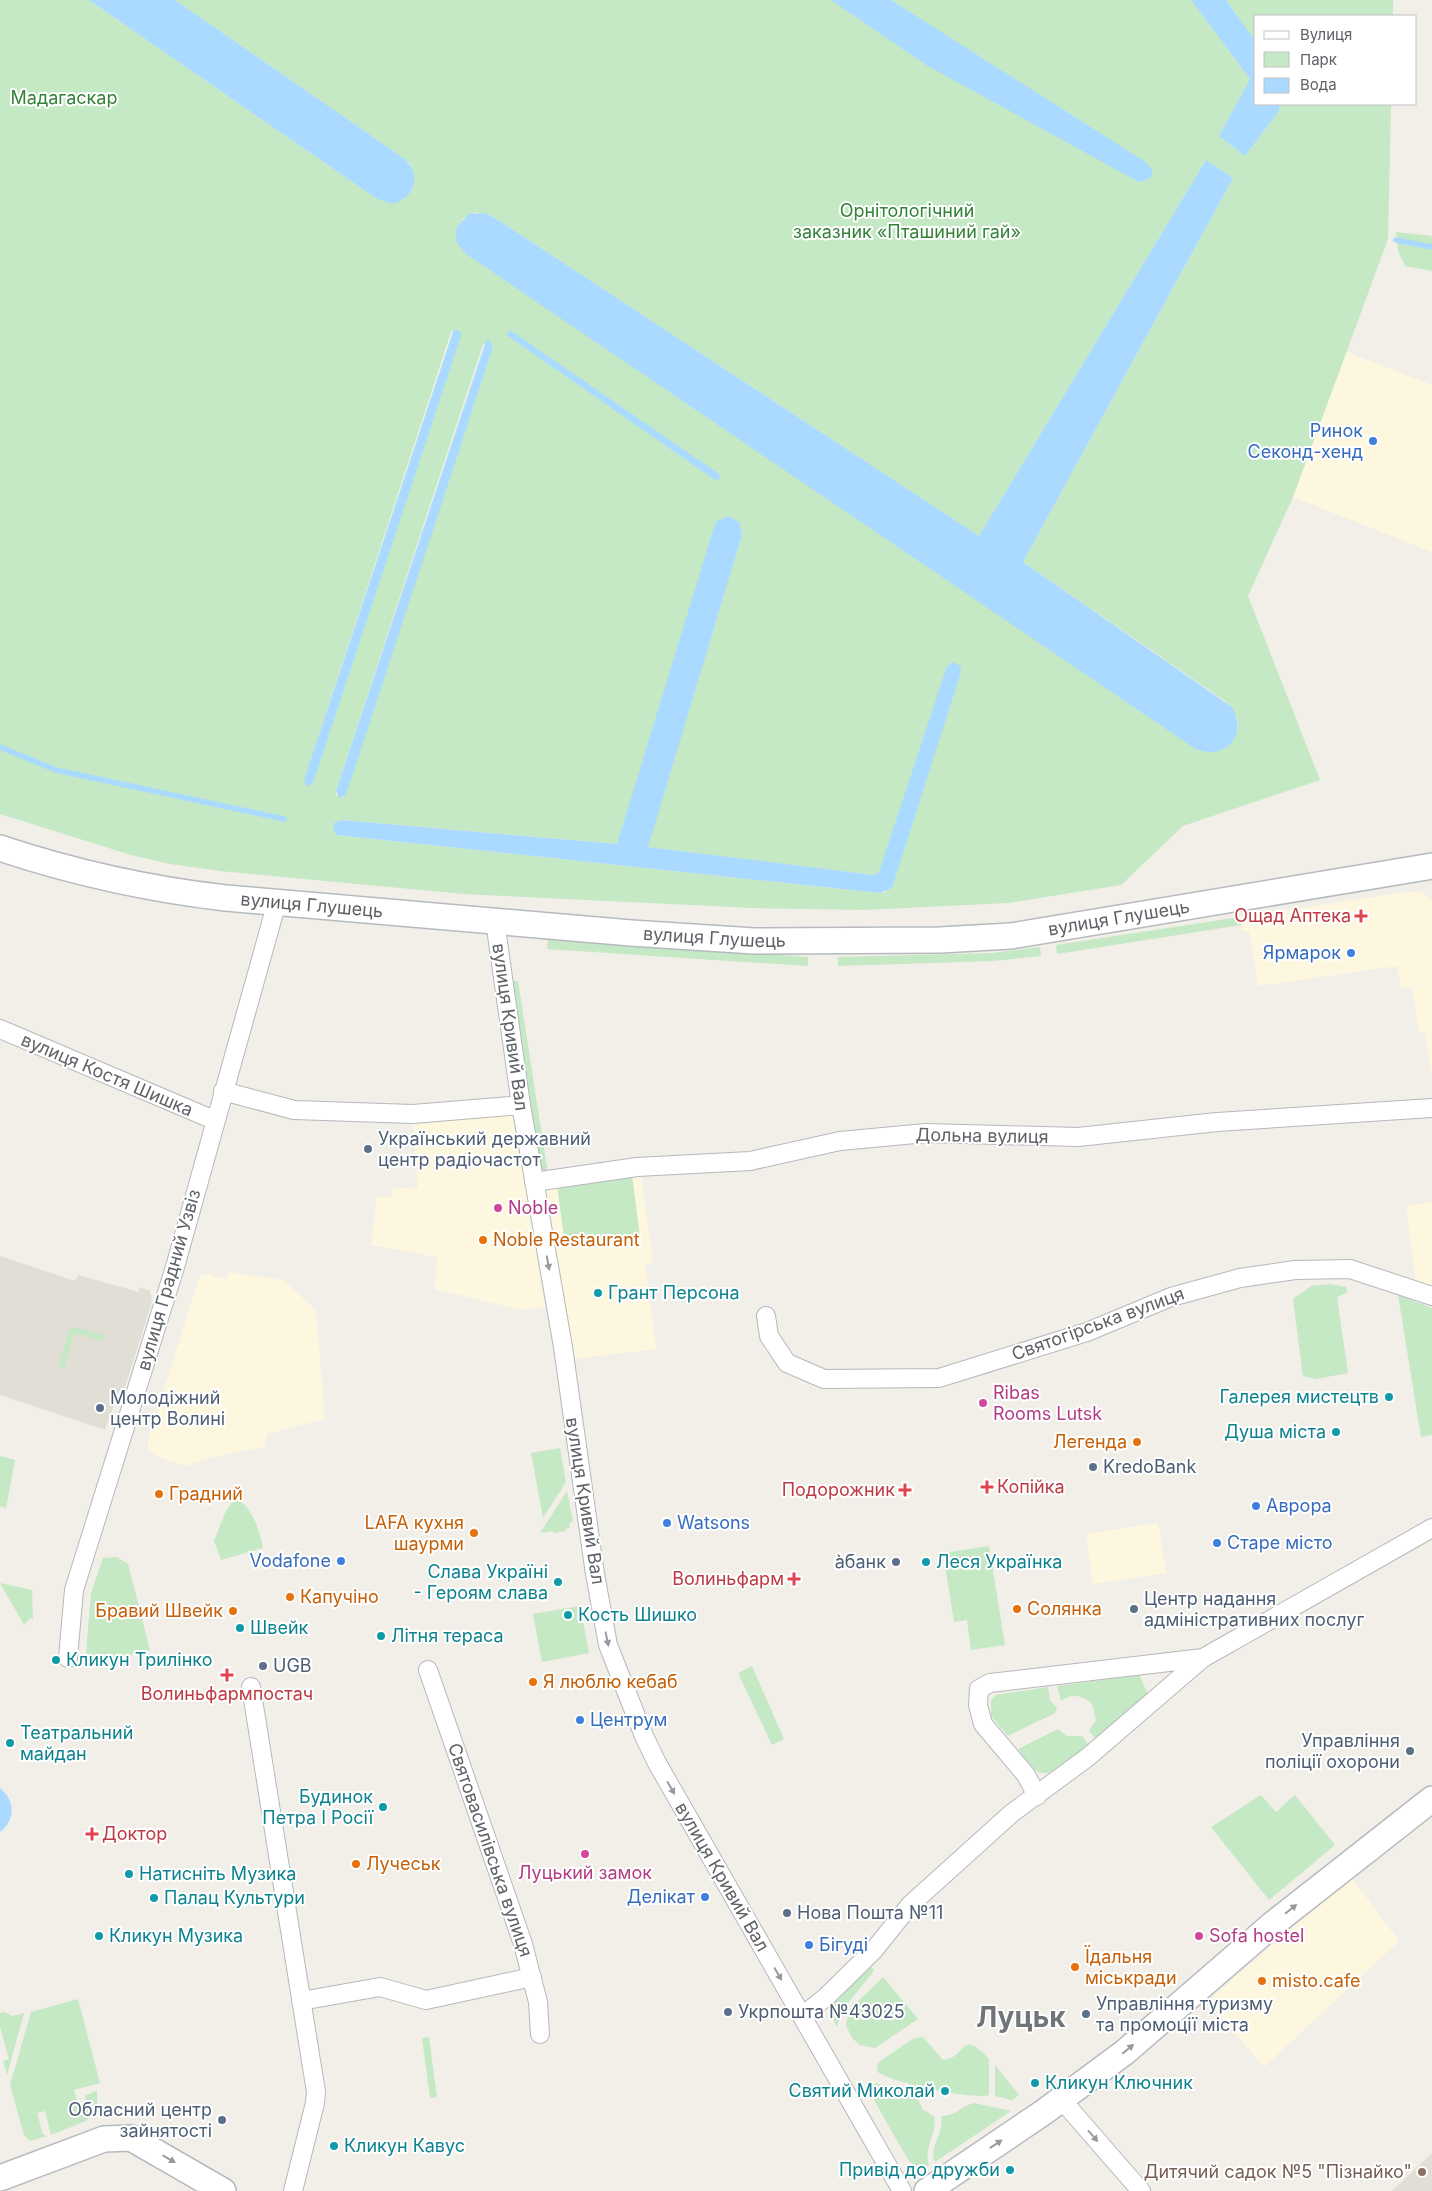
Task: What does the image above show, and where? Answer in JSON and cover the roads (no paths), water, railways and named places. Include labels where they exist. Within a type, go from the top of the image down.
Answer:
[{"type":"main road","name":"вулиця Глушець","points":[[0,848],[51,865],[160,890],[495,921],[754,941],[861,942],[1011,936],[1432,866]]},
{"type":"main road","points":[[927,2191],[1061,2099],[1125,2052],[1273,1924],[1432,1799]]},
{"type":"main road","points":[[0,2178],[104,2139],[131,2138],[223,2191]]},
{"type":"street","name":"вулиця Градний Узвіз","points":[[68,1658],[74,1590],[175,1267],[214,1120],[277,902]]},
{"type":"street","name":"вулиця Кривий Вал","points":[[495,921],[521,1105],[563,1346],[594,1564],[608,1645],[657,1764],[902,2191]]},
{"type":"street","name":"вулиця Костя Шишка","points":[[0,1030],[214,1120]]},
{"type":"street","points":[[223,1091],[294,1110],[413,1114],[521,1105]]},
{"type":"street","name":"Дольна вулиця","points":[[534,1182],[637,1167],[750,1161],[840,1140],[926,1133],[1078,1138],[1217,1122],[1432,1108]]},
{"type":"street","name":"Святогірська вулиця","points":[[766,1316],[769,1336],[787,1362],[824,1380],[939,1378],[1087,1332],[1171,1296],[1240,1278],[1295,1270],[1350,1269],[1432,1296]]},
{"type":"street","points":[[802,2016],[826,1997],[874,1950],[910,1906],[1012,1813],[1088,1757],[1203,1658],[1432,1528]]},
{"type":"street","points":[[1036,1796],[1026,1775],[983,1724],[978,1705],[979,1689],[990,1683],[1203,1658]]},
{"type":"street","name":"Святовасилівська вулиця","points":[[428,1670],[523,1944],[538,2002],[540,2034]]},
{"type":"street","points":[[251,1687],[316,2092],[315,2103],[293,2191]]},
{"type":"street","points":[[301,2001],[380,1987],[426,2000],[532,1977]]},
{"type":"street","points":[[1061,2099],[1141,2191]]},
{"type":"water","points":[[89,0],[175,0],[405,159],[413,172],[414,185],[411,191],[401,201],[393,204],[377,199]]},
{"type":"water","points":[[831,0],[891,0],[1147,163],[1153,171],[1151,177],[1142,182],[1137,181],[926,65]]},
{"type":"water","points":[[1191,0],[1226,0],[1254,39],[1254,105],[1280,105],[1279,111],[1245,156],[1219,136],[1250,79]]},
{"type":"water","points":[[1206,160],[1233,178],[1023,562],[1232,707],[1236,718],[1237,728],[1235,736],[1231,744],[1215,752],[1194,748],[466,254],[456,241],[457,227],[469,214],[484,213],[492,216],[979,536]]},
{"type":"water","points":[[454,329],[461,332],[461,336],[313,783],[307,787],[304,780]]},
{"type":"water","points":[[510,330],[719,474],[720,479],[715,480],[508,336],[507,334]]},
{"type":"water","points":[[486,341],[490,341],[493,347],[346,795],[339,798],[336,791]]},
{"type":"water","points":[[729,516],[740,523],[742,535],[648,847],[874,875],[879,872],[947,666],[954,662],[961,667],[961,672],[892,888],[880,893],[336,835],[333,827],[334,823],[342,820],[617,844],[714,527],[717,521]]},
{"type":"water","points":[[0,1788],[9,1798],[12,1810],[9,1822],[0,1832]]},
{"type":"waterway","points":[[1396,240],[1432,247]]},
{"type":"waterway","points":[[0,747],[56,770],[284,819]]},
{"type":"place","name":"Ринок Секонд-хенд","points":[[1373,441]]},
{"type":"place","name":"Ощад Аптека","points":[[1361,916]]},
{"type":"place","name":"Ярмарок","points":[[1351,953]]},
{"type":"place","name":"Український державний центр радіочастот","points":[[368,1149]]},
{"type":"place","name":"Noble","points":[[498,1208]]},
{"type":"place","name":"Noble Restaurant","points":[[483,1240]]},
{"type":"place","name":"Грант Персона","points":[[598,1293]]},
{"type":"place","name":"Галерея мистецтв","points":[[1389,1397]]},
{"type":"place","name":"Ribas Rooms Lutsk","points":[[983,1403]]},
{"type":"place","name":"Молодіжний центр Волині","points":[[100,1408]]},
{"type":"place","name":"Душа міста","points":[[1336,1432]]},
{"type":"place","name":"Легенда","points":[[1137,1442]]},
{"type":"place","name":"KredoBank","points":[[1093,1467]]},
{"type":"place","name":"Копійка","points":[[987,1487]]},
{"type":"place","name":"Подорожник","points":[[905,1490]]},
{"type":"place","name":"Градний","points":[[159,1494]]},
{"type":"place","name":"Аврора","points":[[1256,1506]]},
{"type":"place","name":"Watsons","points":[[667,1523]]},
{"type":"place","name":"LAFA кухня шаурми","points":[[474,1533]]},
{"type":"place","name":"Старе місто","points":[[1217,1543]]},
{"type":"place","name":"Vodafone","points":[[341,1561]]},
{"type":"place","name":"а̀банк","points":[[896,1562]]},
{"type":"place","name":"Леся Українка","points":[[926,1562]]},
{"type":"place","name":"Волиньфарм","points":[[794,1579]]},
{"type":"place","name":"Слава Україні - Героям слава","points":[[558,1582]]},
{"type":"place","name":"Капучіно","points":[[290,1597]]},
{"type":"place","name":"Солянка","points":[[1017,1609]]},
{"type":"place","name":"Центр надання адміністративних послуг","points":[[1134,1609]]},
{"type":"place","name":"Бравий Швейк","points":[[233,1611]]},
{"type":"place","name":"Кость Шишко","points":[[568,1615]]},
{"type":"place","name":"Швейк","points":[[240,1628]]},
{"type":"place","name":"Літня тераса","points":[[381,1636]]},
{"type":"place","name":"Кликун Трилінко","points":[[56,1660]]},
{"type":"place","name":"UGB","points":[[263,1666]]},
{"type":"place","name":"Волиньфармпостач","points":[[227,1675]]},
{"type":"place","name":"Я люблю кебаб","points":[[533,1682]]},
{"type":"place","name":"Центрум","points":[[580,1720]]},
{"type":"place","name":"Театральний майдан","points":[[10,1743]]},
{"type":"place","name":"Управління поліції охорони","points":[[1410,1751]]},
{"type":"place","name":"Будинок Петра І Росії","points":[[383,1807]]},
{"type":"place","name":"Доктор","points":[[92,1834]]},
{"type":"place","name":"Луцький замок","points":[[585,1854]]},
{"type":"place","name":"Лучеськ","points":[[356,1864]]},
{"type":"place","name":"Натисніть Музика","points":[[129,1874]]},
{"type":"place","name":"Делікат","points":[[705,1897]]},
{"type":"place","name":"Палац Культури","points":[[154,1898]]},
{"type":"place","name":"Нова Пошта №11","points":[[787,1913]]},
{"type":"place","name":"Кликун Музика","points":[[99,1936]]},
{"type":"place","name":"Sofa hostel","points":[[1199,1936]]},
{"type":"place","name":"Бігуді","points":[[809,1945]]},
{"type":"place","name":"Їдальня міськради","points":[[1075,1967]]},
{"type":"place","name":"misto.cafe","points":[[1262,1981]]},
{"type":"place","name":"Укрпошта №43025","points":[[728,2012]]},
{"type":"place","name":"Управління туризму та промоції міста","points":[[1086,2014]]},
{"type":"place","name":"Кликун Ключник","points":[[1035,2083]]},
{"type":"place","name":"Святий Миколай","points":[[945,2091]]},
{"type":"place","name":"Обласний центр зайнятості","points":[[222,2120]]},
{"type":"place","name":"Кликун Кавус","points":[[334,2146]]},
{"type":"place","name":"Привід до дружби","points":[[1010,2170]]},
{"type":"place","name":"Дитячий садок №5 \"Пізнайко\"","points":[[1422,2172]]},
{"type":"district","name":"Луцьк","points":[[1021,2017]]},
{"type":"park label","name":"Мадагаскар","points":[[64,98]]},
{"type":"park label","name":"Орнітологічний заказник «Пташиний гай»","points":[[907,221]]}]
